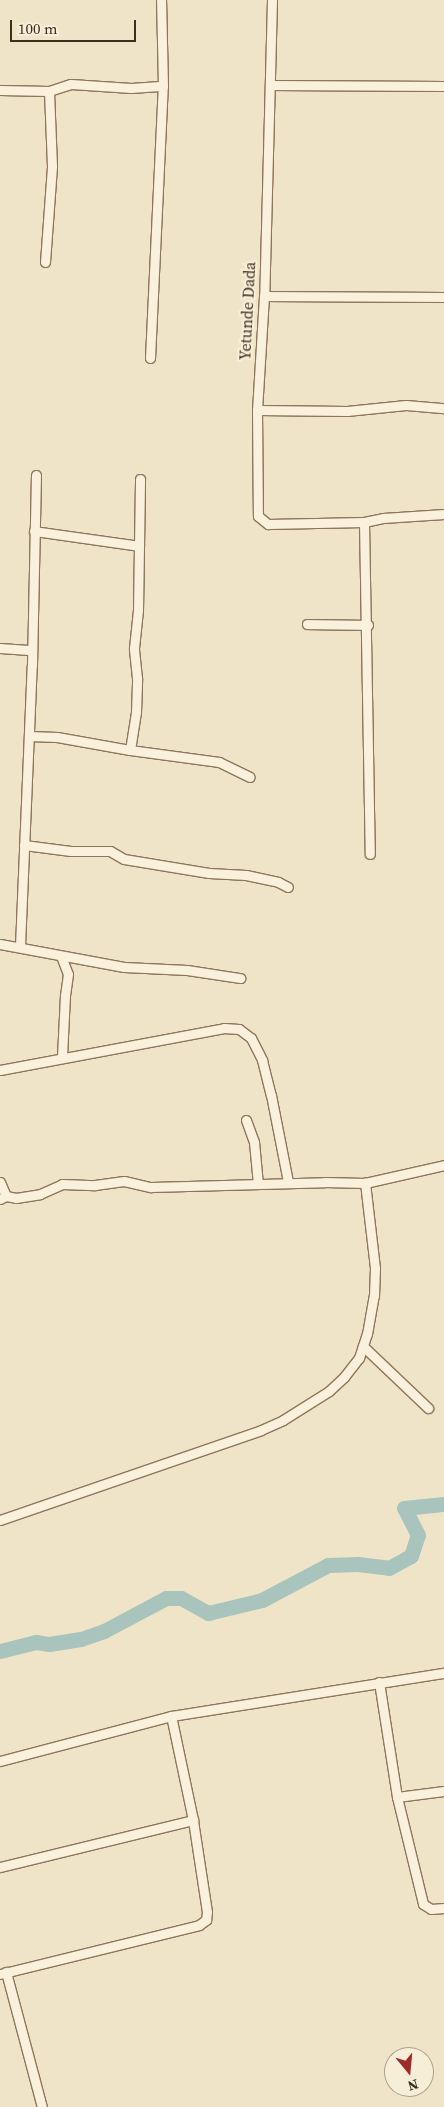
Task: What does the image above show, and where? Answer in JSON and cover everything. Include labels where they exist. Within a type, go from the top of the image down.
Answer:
[{"type":"street","points":[[150,358],[163,86],[161,0]]},
{"type":"street","name":"Yetunde Dada","points":[[272,0],[264,296],[257,410],[258,516],[263,522],[268,524],[364,522]]},
{"type":"street","points":[[0,90],[49,91],[71,84],[131,88],[163,86]]},
{"type":"street","points":[[270,85],[444,86]]},
{"type":"street","points":[[45,262],[52,166],[49,91]]},
{"type":"street","points":[[264,296],[444,297]]},
{"type":"street","points":[[257,410],[347,411],[406,406],[444,408]]},
{"type":"street","points":[[20,946],[32,650],[36,475]]},
{"type":"street","points":[[130,750],[136,712],[137,678],[134,648],[138,610],[140,479]]},
{"type":"street","points":[[370,854],[368,624],[364,522],[405,516],[444,514]]},
{"type":"street","points":[[34,531],[139,546]]},
{"type":"street","points":[[307,624],[368,624]]},
{"type":"street","points":[[0,648],[32,650]]},
{"type":"street","points":[[29,736],[57,737],[130,750],[219,762],[250,777]]},
{"type":"street","points":[[24,845],[71,851],[110,851],[124,859],[202,872],[246,875],[278,882],[288,887]]},
{"type":"street","points":[[0,944],[20,946],[124,967],[187,970],[240,978]]},
{"type":"street","points":[[62,956],[68,974],[62,1057]]},
{"type":"street","points":[[0,1070],[224,1028],[239,1029],[251,1038],[262,1060],[272,1095],[288,1182]]},
{"type":"street","points":[[246,1120],[254,1142],[258,1184]]},
{"type":"street","points":[[0,1182],[3,1197],[16,1198],[40,1194],[62,1184],[95,1186],[124,1181],[151,1187],[288,1182],[365,1183],[444,1165]]},
{"type":"street","points":[[0,1520],[213,1448],[283,1420],[329,1391],[358,1358],[363,1346],[374,1296],[375,1268],[365,1183]]},
{"type":"street","points":[[363,1346],[428,1408]]},
{"type":"street","points":[[0,1761],[171,1716],[444,1672]]},
{"type":"street","points":[[379,1682],[397,1797],[423,1904],[430,1909],[444,1908]]},
{"type":"street","points":[[42,2107],[3,1973],[199,1925],[206,1920],[208,1912],[193,1820],[171,1716]]},
{"type":"street","points":[[397,1797],[444,1791]]},
{"type":"street","points":[[0,1867],[193,1820]]},
{"type":"waterway","points":[[0,1651],[36,1642],[49,1644],[81,1639],[104,1631],[166,1598],[181,1598],[208,1613],[262,1600],[328,1565],[358,1564],[389,1568],[411,1556],[418,1535],[404,1508],[444,1504]]}]
